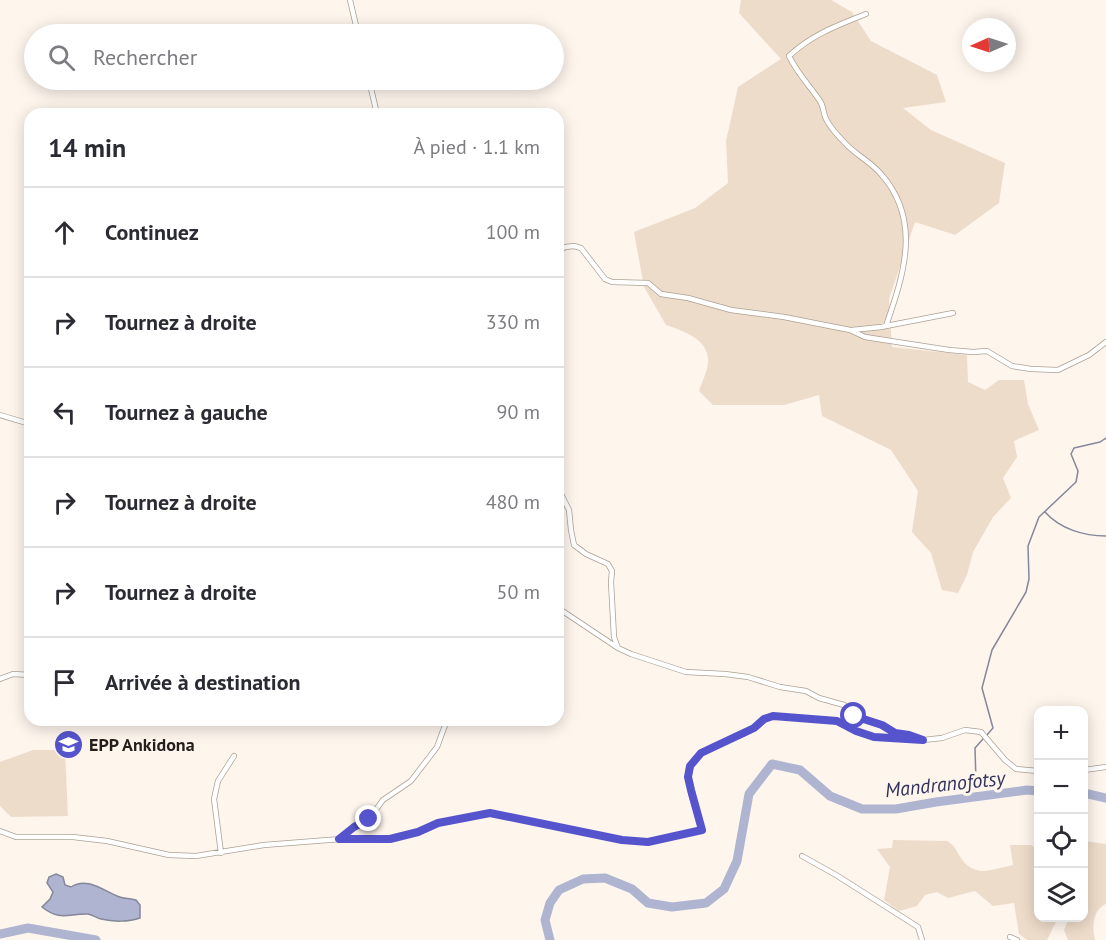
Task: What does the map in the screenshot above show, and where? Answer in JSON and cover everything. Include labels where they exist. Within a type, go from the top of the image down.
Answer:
[{"type":"street","points":[[350,0],[356,24]]},
{"type":"street","points":[[866,14],[824,31],[800,45],[789,56],[798,72],[824,106],[825,117],[847,145],[881,173],[901,207],[906,235],[902,279],[886,326]]},
{"type":"street","points":[[371,90],[376,108]]},
{"type":"street","points":[[564,248],[573,246],[582,248],[606,279],[612,282],[648,283],[661,294],[688,298],[731,310],[784,317],[850,330],[865,337],[949,350],[987,351],[1012,366],[1042,371],[1058,370],[1071,365],[1106,342]]},
{"type":"street","points":[[850,330],[886,326],[953,313]]},
{"type":"street","points":[[0,415],[24,422]]},
{"type":"street","points":[[564,500],[569,510],[570,530],[574,544],[586,554],[608,564],[612,571],[614,637],[618,648]]},
{"type":"street","points":[[564,612],[618,648],[631,654],[686,672],[725,674],[806,691],[819,698],[844,705],[854,716],[882,725],[895,733],[923,740]]},
{"type":"street","points":[[0,679],[13,674],[24,675]]},
{"type":"street","points":[[0,831],[16,837],[73,837],[107,841],[169,855],[196,856],[264,845],[339,839],[390,839],[418,832],[438,823],[490,813],[622,840],[648,842],[702,830],[688,777],[690,766],[701,753],[754,728],[764,719],[773,716],[837,721],[874,737],[923,740],[942,738],[965,730],[981,732],[1005,760],[1016,769],[1034,771]]},
{"type":"street","points":[[339,839],[369,819],[383,800],[411,781],[437,747],[445,726]]},
{"type":"street","points":[[221,853],[214,799],[218,781],[234,756]]},
{"type":"street","points":[[1088,769],[1106,767]]},
{"type":"street","points":[[802,856],[918,927],[922,940]]},
{"type":"street","points":[[1010,937],[1017,940]]},
{"type":"shaded area","points":[[741,0],[831,0],[852,12],[871,41],[937,75],[946,102],[903,108],[931,130],[1005,163],[999,203],[955,235],[915,222],[889,299],[892,347],[967,355],[968,382],[985,390],[999,380],[1024,380],[1028,404],[1039,430],[1014,441],[1017,457],[1003,478],[1011,498],[993,517],[973,552],[967,575],[958,593],[942,590],[931,553],[912,532],[918,491],[891,450],[822,416],[819,395],[784,405],[713,405],[699,391],[708,363],[705,348],[694,337],[666,325],[644,287],[634,232],[695,208],[728,183],[726,141],[738,87],[781,59],[739,13]]},
{"type":"shaded area","points":[[33,750],[65,750],[68,816],[11,817],[0,806],[0,762]]},
{"type":"shaded area","points":[[893,840],[947,841],[953,845],[965,863],[976,870],[983,871],[1013,865],[1010,845],[1034,847],[1034,922],[1056,922],[1047,940],[1027,940],[1019,934],[1014,903],[993,906],[975,891],[948,898],[937,892],[925,895],[917,906],[899,911],[884,900],[890,867],[877,849],[892,848]]},
{"type":"shaded area","points":[[1088,842],[1106,844],[1106,904],[1098,910],[1093,924],[1095,940],[1068,940],[1064,930],[1067,922],[1088,922]]},
{"type":"water","points":[[56,874],[63,877],[65,885],[71,887],[82,883],[88,884],[119,897],[136,900],[140,905],[140,918],[116,921],[88,914],[60,916],[49,912],[42,907],[53,892],[47,883],[49,877]]},
{"type":"waterway","points":[[986,736],[993,728],[982,688],[992,650],[1026,592],[1029,579],[1028,546],[1039,517],[1076,482],[1078,471],[1071,454],[1074,448],[1100,442],[1106,438]]},
{"type":"waterway","points":[[1045,512],[1065,527],[1089,535],[1106,536]]},
{"type":"waterway","points":[[969,798],[976,782],[975,748],[983,739]]},
{"type":"waterway","name":"Mandranofotsy","points":[[550,940],[545,920],[550,903],[559,890],[583,879],[605,878],[632,889],[648,903],[672,907],[706,903],[724,889],[737,861],[749,794],[772,764],[800,770],[830,796],[862,809],[896,809],[1034,791]]},
{"type":"waterway","name":"Mandranofotsy","points":[[1088,794],[1106,798]]},
{"type":"waterway","name":"Mandranofotsy","points":[[0,934],[28,928],[96,940]]},
{"type":"place","name":"EPP Ankidona","points":[[68,744]]},
{"type":"route","points":[[369,819],[339,839],[390,839],[418,832],[438,823],[490,813],[622,840],[648,842],[702,830],[688,777],[690,766],[701,753],[754,728],[764,719],[773,716],[789,716],[837,721],[874,737],[923,740],[895,733],[882,725],[854,716]]}]
